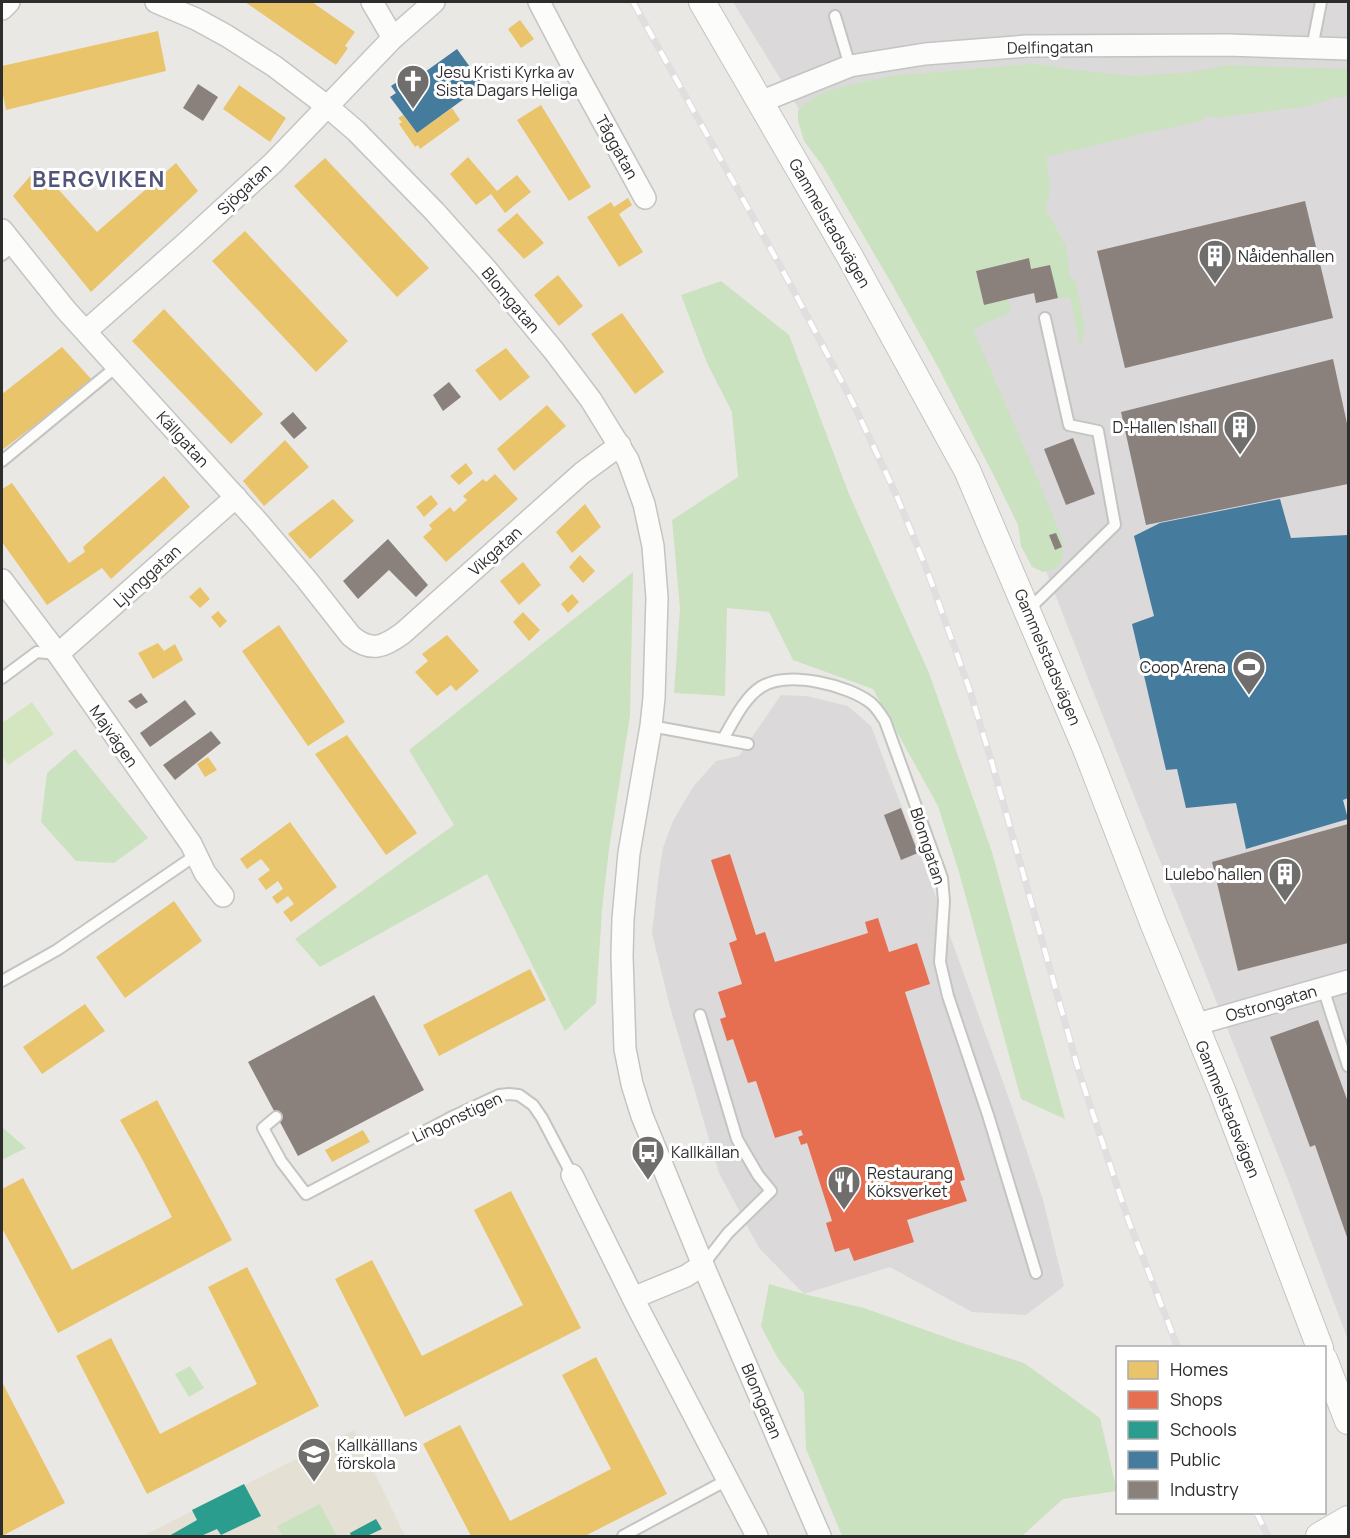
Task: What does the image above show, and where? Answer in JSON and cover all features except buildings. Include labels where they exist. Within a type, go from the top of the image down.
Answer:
[{"type":"street","points":[[2,9],[9,2]]},
{"type":"street","name":"Blomgatan","points":[[156,2],[196,19],[274,66],[356,131],[486,269],[591,400],[627,460],[644,504],[653,546],[656,566],[657,635],[651,726],[629,853],[623,920],[625,1049],[632,1084],[642,1116],[703,1265],[820,1536]]},
{"type":"street","points":[[372,2],[393,38],[434,2]]},
{"type":"street","name":"Tåggatan","points":[[539,2],[645,198]]},
{"type":"street","name":"Gammelstadsvägen","points":[[702,2],[849,255],[967,470],[1086,749],[1154,925],[1222,1090],[1320,1346]]},
{"type":"street","name":"Sjögatan","points":[[86,331],[273,163],[393,38]]},
{"type":"street","name":"Delfingatan","points":[[760,102],[850,66],[925,54],[1027,46],[1227,45],[1348,49]]},
{"type":"street","name":"Källgatan","points":[[6,243],[236,497],[351,636],[367,646]]},
{"type":"street","name":"Vikgatan","points":[[367,646],[378,647],[389,644],[403,633],[582,473],[620,445]]},
{"type":"street","name":"Ljunggatan","points":[[58,654],[236,497]]},
{"type":"street","name":"Majvägen","points":[[2,580],[58,654],[191,844],[205,873],[223,896]]},
{"type":"street","name":"Ostrongatan","points":[[1194,1024],[1348,981]]},
{"type":"street","name":"Lingonstigen","points":[[572,1175],[634,1306],[757,1536]]},
{"type":"street","points":[[634,1306],[703,1265]]},
{"type":"street","points":[[1326,1364],[1348,1422]]},
{"type":"street","points":[[1319,1536],[1348,1519]]},
{"type":"lane","points":[[1312,48],[1321,2]]},
{"type":"lane","points":[[836,16],[850,66]]},
{"type":"lane","points":[[1028,611],[1115,525],[1098,431],[1069,425],[1045,318]]},
{"type":"lane","points":[[2,461],[116,367]]},
{"type":"lane","points":[[2,678],[38,652],[58,654]]},
{"type":"lane","name":"Blomgatan","points":[[723,739],[744,704],[761,687],[778,680],[807,680],[857,693],[874,705],[885,721],[942,878],[944,901],[940,962],[948,996],[988,1114],[1036,1273]]},
{"type":"lane","points":[[651,726],[748,744]]},
{"type":"lane","points":[[2,981],[57,950],[196,855]]},
{"type":"lane","points":[[1323,988],[1348,1066]]},
{"type":"lane","points":[[700,1015],[737,1139],[758,1175],[771,1191],[728,1233],[703,1265]]},
{"type":"lane","name":"Lingonstigen","points":[[276,1117],[263,1128],[281,1161],[306,1194],[454,1116],[499,1095],[509,1094],[519,1095],[533,1105],[572,1175]]},
{"type":"lane","points":[[623,1536],[727,1480]]},
{"type":"shaded area","points":[[733,2],[1348,2],[1348,1340],[1288,1180],[1026,520],[898,270]]},
{"type":"shaded area","points":[[781,695],[806,696],[848,706],[871,726],[933,889],[1043,1200],[1064,1286],[1026,1315],[972,1312],[890,1267],[804,1294],[759,1248],[719,1173],[670,1007],[652,933],[659,873],[663,848],[673,821],[693,787],[716,761],[739,756]]},
{"type":"shaded area","name":"Kallkälllans förskola","points":[[354,1430],[405,1536],[143,1536]]},
{"type":"green space","points":[[1030,64],[1132,76],[1191,72],[1227,65],[1348,69],[1348,97],[1334,97],[1302,107],[1215,118],[1205,115],[1202,121],[1046,157],[1050,189],[1046,210],[1066,246],[1070,276],[1076,282],[1084,325],[1083,342],[1080,346],[1070,297],[1058,298],[1050,265],[1031,269],[1028,258],[976,271],[984,304],[1008,299],[1011,312],[973,329],[1063,541],[1061,563],[1055,569],[1043,572],[1032,567],[1021,546],[1018,525],[938,367],[822,165],[804,141],[798,121],[798,111],[804,104],[832,89],[890,76]]},
{"type":"green space","points":[[721,281],[789,335],[849,494],[929,673],[992,852],[1065,1119],[1021,1099],[959,872],[938,806],[873,689],[793,660],[769,612],[727,608],[725,696],[674,693],[680,608],[672,520],[738,477],[732,412],[707,363],[681,295]]},
{"type":"green space","points":[[633,572],[630,716],[609,849],[602,910],[596,1003],[565,1031],[487,874],[320,967],[295,939],[454,825],[409,750]]},
{"type":"green space","points":[[32,702],[54,734],[8,765],[2,756],[2,723]]},
{"type":"green space","points":[[75,749],[148,838],[114,863],[76,861],[41,822],[47,773]]},
{"type":"green space","points":[[2,1127],[26,1148],[2,1160]]},
{"type":"green space","points":[[769,1284],[864,1308],[1024,1363],[1100,1418],[1116,1491],[1063,1499],[1024,1536],[842,1536],[806,1449],[804,1393],[777,1357],[761,1326]]},
{"type":"green space","points":[[190,1366],[204,1388],[189,1397],[175,1374]]},
{"type":"green space","points":[[320,1504],[336,1535],[283,1536],[277,1526]]},
{"type":"railway","points":[[633,2],[789,282],[852,401],[895,492],[927,570],[969,688],[992,763],[1079,1072],[1129,1222],[1177,1346]]},
{"type":"railway","points":[[1257,1514],[1268,1536]]},
{"type":"place","name":"Jesu Kristi Kyrka av Sista Dagars Heliga","points":[[413,110]]},
{"type":"place","name":"Nåidenhallen","points":[[1215,285]]},
{"type":"place","name":"D-Hallen Ishall","points":[[1240,456]]},
{"type":"place","name":"Coop Arena","points":[[1249,696]]},
{"type":"place","name":"Lulebo hallen","points":[[1285,903]]},
{"type":"place","name":"Kallkällan","points":[[648,1181]]},
{"type":"place","name":"Restaurang Köksverket","points":[[844,1211]]},
{"type":"place","name":"Kallkälllans förskola","points":[[314,1483]]},
{"type":"district","name":"BERGVIKEN","points":[[99,179]]}]
